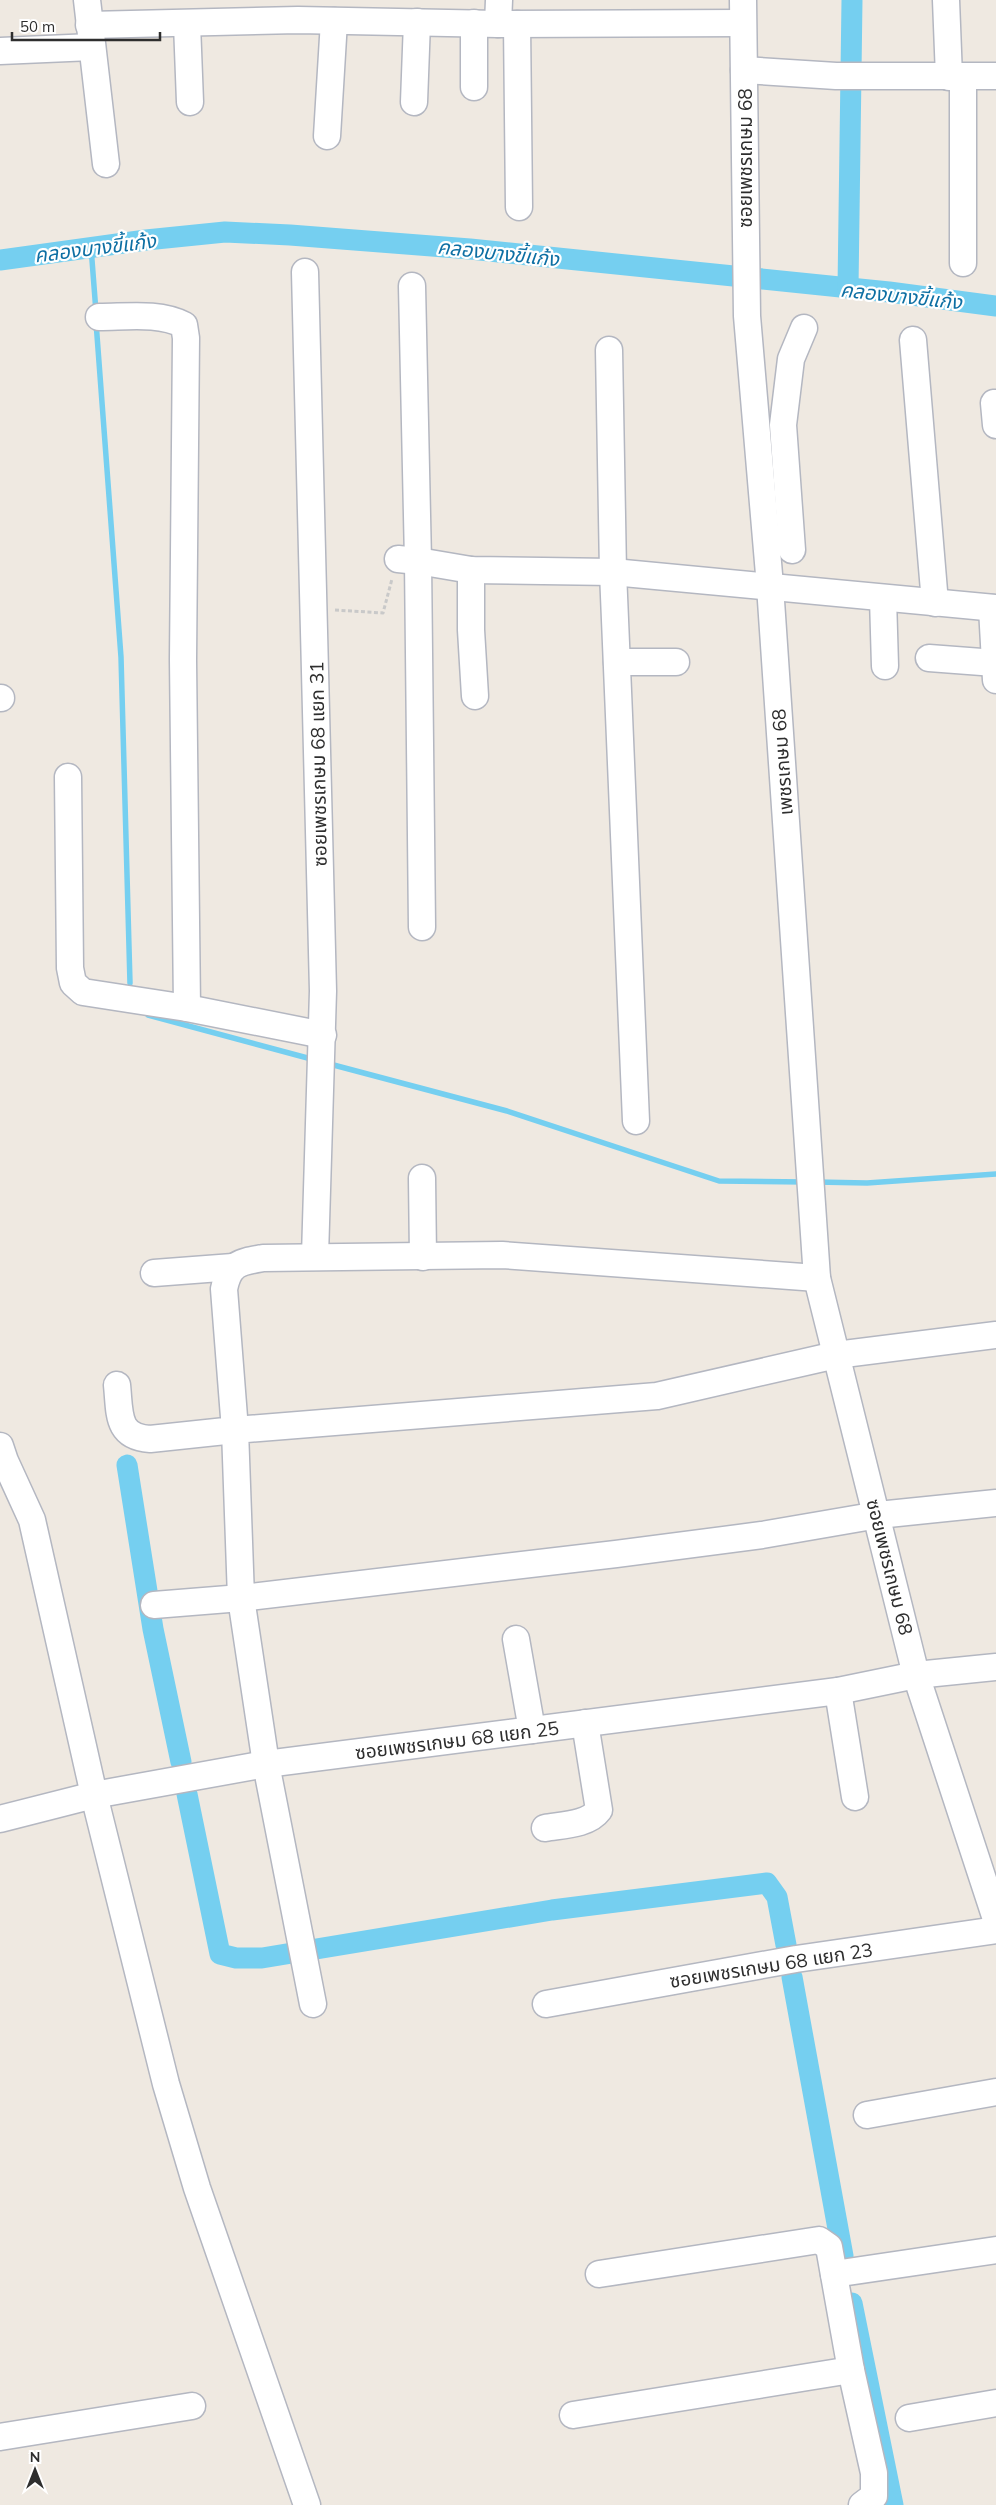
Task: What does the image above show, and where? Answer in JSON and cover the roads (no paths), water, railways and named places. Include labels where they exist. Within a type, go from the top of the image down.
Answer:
[{"type":"street","points":[[87,0],[106,164]]},
{"type":"street","points":[[946,0],[956,77],[964,263]]},
{"type":"street","points":[[0,51],[90,36],[187,24],[334,21],[417,22],[743,11]]},
{"type":"street","name":"ซอยเพชรเกษม 68","points":[[743,11],[747,316]]},
{"type":"street","points":[[474,87],[497,18]]},
{"type":"street","points":[[497,18],[519,207]]},
{"type":"street","points":[[327,136],[334,21]]},
{"type":"street","points":[[414,102],[417,22]]},
{"type":"street","points":[[187,24],[190,102]]},
{"type":"street","points":[[744,70],[871,77],[996,76]]},
{"type":"street","name":"ซอยเพชรเกษม 68 แยก 31","points":[[305,272],[323,1035],[316,1256]]},
{"type":"street","points":[[412,286],[408,560],[422,927]]},
{"type":"street","points":[[99,317],[155,316],[172,319],[184,325],[186,338],[183,660],[187,1008]]},
{"type":"street","name":"เพชรเกษม 68","points":[[747,316],[770,586],[814,1208]]},
{"type":"street","points":[[792,550],[783,425],[791,359],[804,328]]},
{"type":"street","points":[[913,340],[935,603]]},
{"type":"street","points":[[609,350],[613,572],[636,1121]]},
{"type":"street","points":[[756,423],[783,425]]},
{"type":"street","points":[[408,560],[471,570],[613,572],[994,608],[996,680]]},
{"type":"street","points":[[471,570],[471,630],[475,696]]},
{"type":"street","points":[[883,598],[885,666]]},
{"type":"street","points":[[929,658],[995,663]]},
{"type":"street","points":[[617,662],[676,662]]},
{"type":"street","points":[[68,777],[70,968],[74,983],[83,992],[187,1008],[323,1035]]},
{"type":"street","points":[[422,1178],[423,1257]]},
{"type":"street","name":"ซอยเพชรเกษม 68","points":[[814,1208],[817,1278],[878,1516],[916,1675],[996,1919]]},
{"type":"street","points":[[154,1273],[233,1267],[243,1262],[263,1258],[502,1255],[817,1278]]},
{"type":"street","points":[[233,1267],[227,1274],[224,1289],[236,1430],[240,1598],[266,1764],[313,2004]]},
{"type":"street","points":[[116,1385],[121,1420],[129,1434],[136,1438],[150,1440],[236,1430],[657,1396],[836,1355],[996,1335]]},
{"type":"street","points":[[0,1446],[32,1520],[94,1795],[166,2084],[197,2188],[307,2505]]},
{"type":"street","points":[[154,1606],[240,1598],[762,1535],[878,1516],[996,1503]]},
{"type":"street","points":[[516,1639],[532,1730]]},
{"type":"street","name":"ซอยเพชรเกษม 68 แยก 25","points":[[0,1819],[94,1795],[266,1764],[838,1691],[916,1675],[996,1667]]},
{"type":"street","points":[[838,1691],[855,1797]]},
{"type":"street","points":[[545,1828],[582,1821],[596,1815],[599,1810],[585,1723]]},
{"type":"street","name":"ซอยเพชรเกษม 68 แยก 23","points":[[546,2004],[796,1959],[996,1930]]},
{"type":"street","points":[[868,2115],[996,2092]]},
{"type":"street","points":[[599,2274],[819,2240],[829,2247],[851,2370],[874,2473],[874,2496],[862,2505]]},
{"type":"street","points":[[834,2274],[996,2250]]},
{"type":"street","points":[[573,2415],[851,2370]]},
{"type":"street","points":[[909,2418],[996,2403]]},
{"type":"street","points":[[0,2437],[192,2406]]},
{"type":"waterway","points":[[848,288],[852,0]]},
{"type":"waterway","name":"คลองบางขี้แก้ง","points":[[0,260],[146,240],[225,232],[290,235],[470,249],[889,292],[996,306]]},
{"type":"waterway","points":[[91,247],[96,312]]},
{"type":"waterway","points":[[96,322],[121,657],[130,983]]},
{"type":"waterway","points":[[148,1015],[315,1060]]},
{"type":"waterway","points":[[326,1063],[507,1111],[719,1181],[805,1182]]},
{"type":"waterway","points":[[816,1182],[867,1183],[996,1174]]},
{"type":"waterway","points":[[127,1465],[153,1629],[181,1762]]},
{"type":"waterway","points":[[187,1794],[220,1954],[236,1958],[262,1958],[552,1910],[767,1883],[777,1897],[786,1945]]},
{"type":"waterway","points":[[792,1977],[843,2256]]},
{"type":"waterway","points":[[852,2303],[893,2505]]}]
